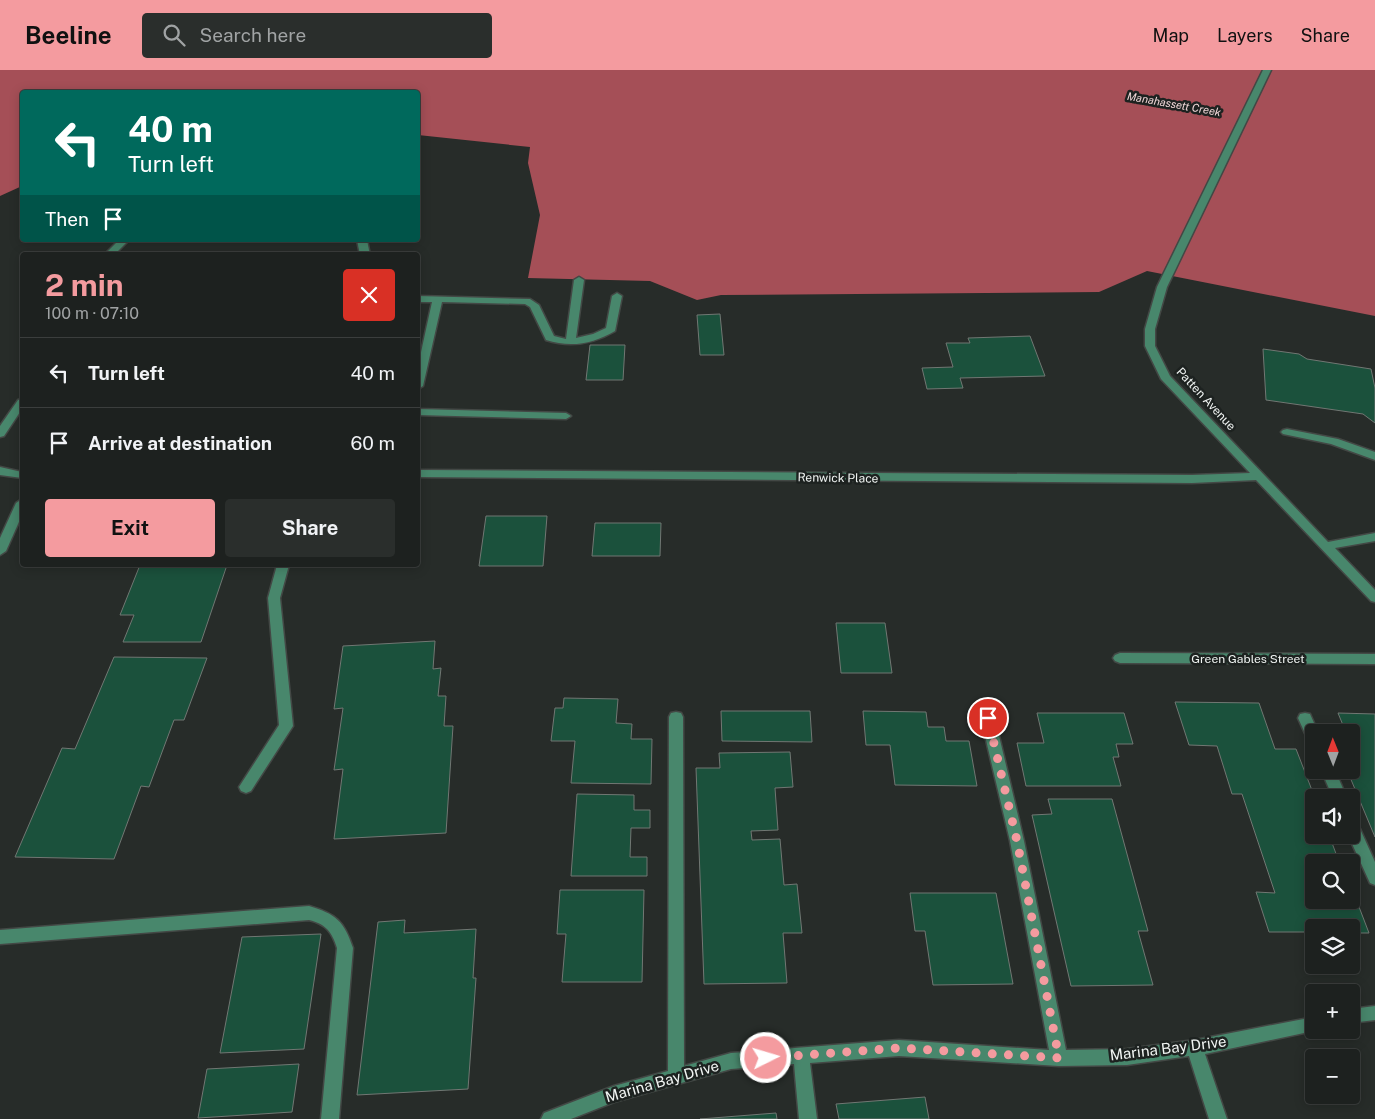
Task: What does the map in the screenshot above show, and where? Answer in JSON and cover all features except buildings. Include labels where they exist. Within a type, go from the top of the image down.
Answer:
[{"type":"street","name":"Patten Avenue","points":[[1267,70],[1162,287],[1150,329],[1150,346],[1159,368],[1258,476],[1375,598]]},
{"type":"street","points":[[113,252],[122,242]]},
{"type":"street","points":[[571,341],[579,280]]},
{"type":"street","points":[[420,299],[527,302],[534,305],[550,338],[557,341],[571,341],[593,339],[611,330],[617,296]]},
{"type":"street","points":[[420,377],[438,299]]},
{"type":"street","points":[[0,434],[20,405]]},
{"type":"street","points":[[420,412],[566,416]]},
{"type":"street","points":[[1287,432],[1334,441],[1375,456]]},
{"type":"street","points":[[0,471],[20,475]]},
{"type":"street","name":"Renwick Place","points":[[420,474],[1173,479],[1258,476]]},
{"type":"street","points":[[0,551],[20,507]]},
{"type":"street","points":[[1326,546],[1375,537]]},
{"type":"street","points":[[246,786],[286,726],[274,598],[282,567]]},
{"type":"street","name":"Green Gables Street","points":[[1120,658],[1375,659]]},
{"type":"street","points":[[676,716],[676,1078]]},
{"type":"street","points":[[988,718],[1017,841],[1059,1058]]},
{"type":"street","points":[[1305,718],[1308,724]]},
{"type":"street","points":[[1360,844],[1375,879]]},
{"type":"street","points":[[0,936],[309,913],[325,917],[339,928],[345,948],[330,1119]]},
{"type":"street","points":[[1360,1015],[1375,1013]]},
{"type":"street","name":"Marina Bay Drive","points":[[550,1119],[614,1094],[731,1061],[899,1048],[1059,1058],[1127,1057],[1195,1048],[1305,1026]]},
{"type":"street","points":[[1195,1048],[1218,1119]]},
{"type":"street","points":[[801,1055],[808,1119]]},
{"type":"water","name":"Manahassett Creek","points":[[0,70],[1375,70],[1375,316],[1147,271],[1099,292],[721,295],[697,300],[650,281],[528,278],[540,215],[528,163],[530,147],[420,135],[420,90],[20,90],[20,187],[0,196]]},
{"type":"route","points":[[766,1058],[899,1048],[1059,1058],[1017,841],[988,718]]}]
